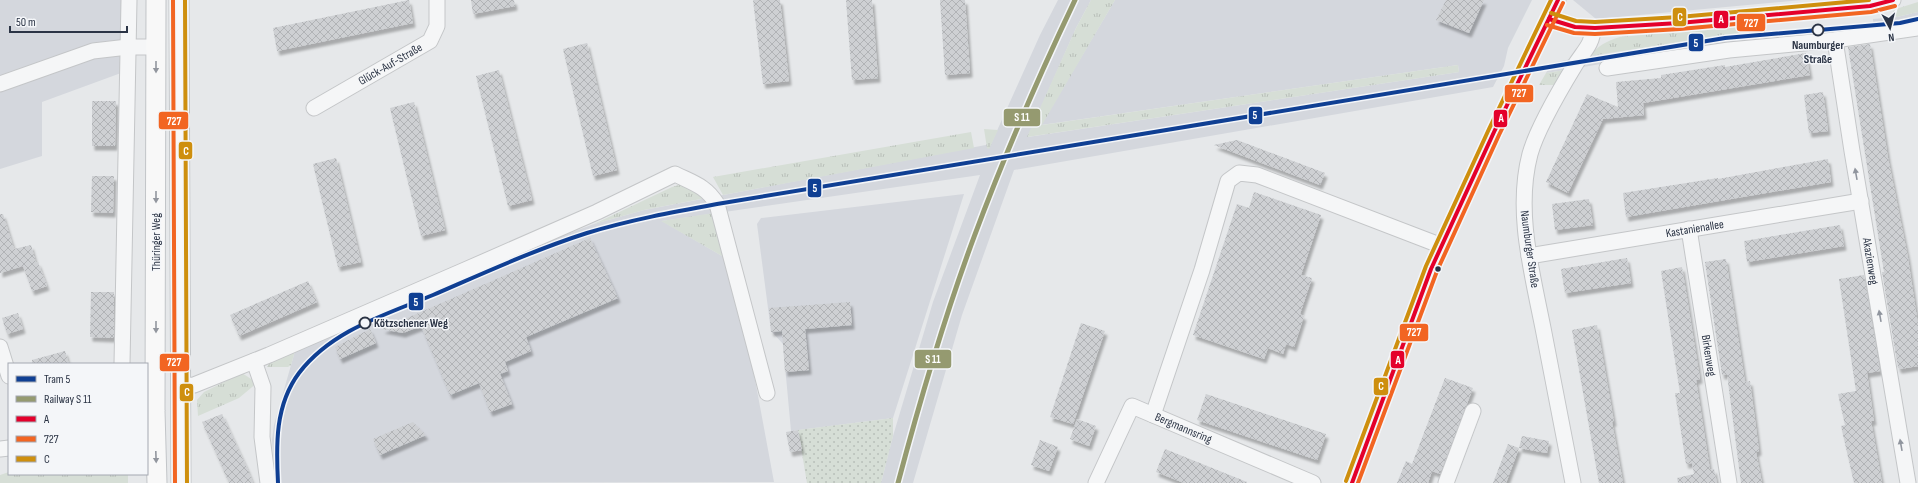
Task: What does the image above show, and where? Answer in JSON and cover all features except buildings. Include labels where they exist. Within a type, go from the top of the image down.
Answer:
[{"type":"main road","name":"Thüringer Weg","points":[[156,0],[151,411],[157,483]]},
{"type":"main road","name":"Thüringer Weg","points":[[180,0],[180,483]]},
{"type":"street","points":[[122,363],[129,0]]},
{"type":"street","name":"Glück-Auf-Straße","points":[[314,108],[430,41],[437,26],[437,0]]},
{"type":"street","points":[[1352,483],[1431,269],[1494,132],[1558,0]]},
{"type":"street","points":[[1549,19],[1575,27],[1593,28],[1781,15],[1870,6],[1893,0]]},
{"type":"street","name":"Naumburger Straße","points":[[1573,483],[1529,256],[1524,210],[1525,184],[1530,154],[1540,130],[1576,63],[1589,46],[1593,36],[1593,28]]},
{"type":"street","points":[[1607,68],[1729,50],[1835,40],[1918,28]]},
{"type":"street","name":"Akazienweg","points":[[1835,40],[1908,483]]},
{"type":"street","points":[[0,84],[93,51],[156,47]]},
{"type":"street","points":[[1154,415],[1202,270],[1228,182],[1239,173],[1257,175],[1442,246]]},
{"type":"street","points":[[181,386],[194,385],[254,361],[597,212],[674,174],[704,188],[717,204],[767,393]]},
{"type":"street","name":"Kastanienallee","points":[[1529,256],[1861,201]]},
{"type":"street","name":"Birkenweg","points":[[1689,229],[1729,483]]},
{"type":"street","points":[[0,347],[8,373]]},
{"type":"street","points":[[254,361],[263,386],[262,437],[268,483]]},
{"type":"street","name":"Bergmannsring","points":[[1096,483],[1132,406],[1313,483]]},
{"type":"street","points":[[1446,483],[1473,411]]},
{"type":"shaded area","points":[[0,0],[129,0],[121,73],[42,102],[42,156],[0,169]]},
{"type":"shaded area","points":[[1058,0],[1091,0],[1076,28],[1028,137],[1459,72],[1458,65],[1041,125],[1115,0],[1532,0],[1508,48],[1504,66],[1493,87],[1014,170],[962,315],[913,483],[881,483],[893,436],[933,302],[980,175],[662,221],[729,260],[756,385],[774,482],[275,483],[272,440],[274,425],[295,351],[551,240],[594,224],[644,210],[991,144],[1040,35]]},
{"type":"shaded area","points":[[1573,0],[1802,0],[1596,19]]},
{"type":"shaded area","points":[[1918,12],[1918,25],[1874,30],[1873,19],[1897,17]]},
{"type":"shaded area","points":[[1763,30],[1764,38],[1711,45],[1583,67],[1589,56]]},
{"type":"shaded area","points":[[1571,59],[1565,70],[1546,73],[1552,63]]},
{"type":"shaded area","points":[[964,194],[893,418],[791,431],[783,344],[771,331],[757,224],[761,218]]},
{"type":"green space","points":[[1091,0],[1115,0],[1042,125],[1458,65],[1459,72],[1027,137],[1076,28]]},
{"type":"green space","points":[[1918,2],[1918,12],[1897,17],[1893,15],[1893,11]]},
{"type":"green space","points":[[1754,25],[1763,30],[1589,56],[1603,44],[1620,37]]},
{"type":"green space","points":[[1565,70],[1556,85],[1539,85],[1546,73]]},
{"type":"green space","points":[[984,129],[998,130],[989,149],[987,148]]},
{"type":"green space","points":[[971,132],[974,148],[723,195],[713,177]]},
{"type":"green space","points":[[682,184],[706,198],[644,210],[594,224],[672,187]]},
{"type":"green space","points":[[714,213],[729,260],[661,221]]},
{"type":"green space","points":[[295,351],[291,365],[288,367],[267,367],[270,362]]},
{"type":"green space","points":[[242,373],[257,383],[239,398],[198,416],[197,400],[204,392]]},
{"type":"green space","points":[[893,418],[893,436],[881,483],[807,483],[798,430]]},
{"type":"green space","points":[[8,472],[8,475],[128,475],[128,483],[0,483],[0,475]]},
{"type":"tram line","name":"5","points":[[278,483],[277,440],[281,412],[285,398],[299,373],[312,358],[327,345],[360,325],[378,317],[528,254],[603,228],[717,204],[1725,38],[1900,23],[1918,19]]},
{"type":"transit line","name":"727","points":[[173,0],[175,483]]},
{"type":"transit line","name":"C","points":[[185,0],[187,483]]},
{"type":"transit line","points":[[898,483],[933,359],[974,237],[1022,117],[1075,0]]},
{"type":"transit line","name":"C","points":[[1346,481],[1426,266],[1489,129],[1551,0]]},
{"type":"transit line","name":"A","points":[[1352,483],[1431,269],[1494,132],[1558,0]]},
{"type":"transit line","name":"C","points":[[1551,13],[1576,21],[1595,22],[1679,17],[1869,0]]},
{"type":"transit line","name":"A","points":[[1549,19],[1575,27],[1595,28],[1679,23],[1870,6],[1893,0]]},
{"type":"transit line","name":"727","points":[[1358,483],[1437,271],[1499,135],[1563,3]]},
{"type":"transit line","name":"727","points":[[1547,25],[1574,33],[1595,34],[1680,29],[1871,12],[1895,6]]},
{"type":"place","name":"Naumburger Straße","points":[[1818,30]]},
{"type":"place","name":"Kötzschener Weg","points":[[365,323]]}]
